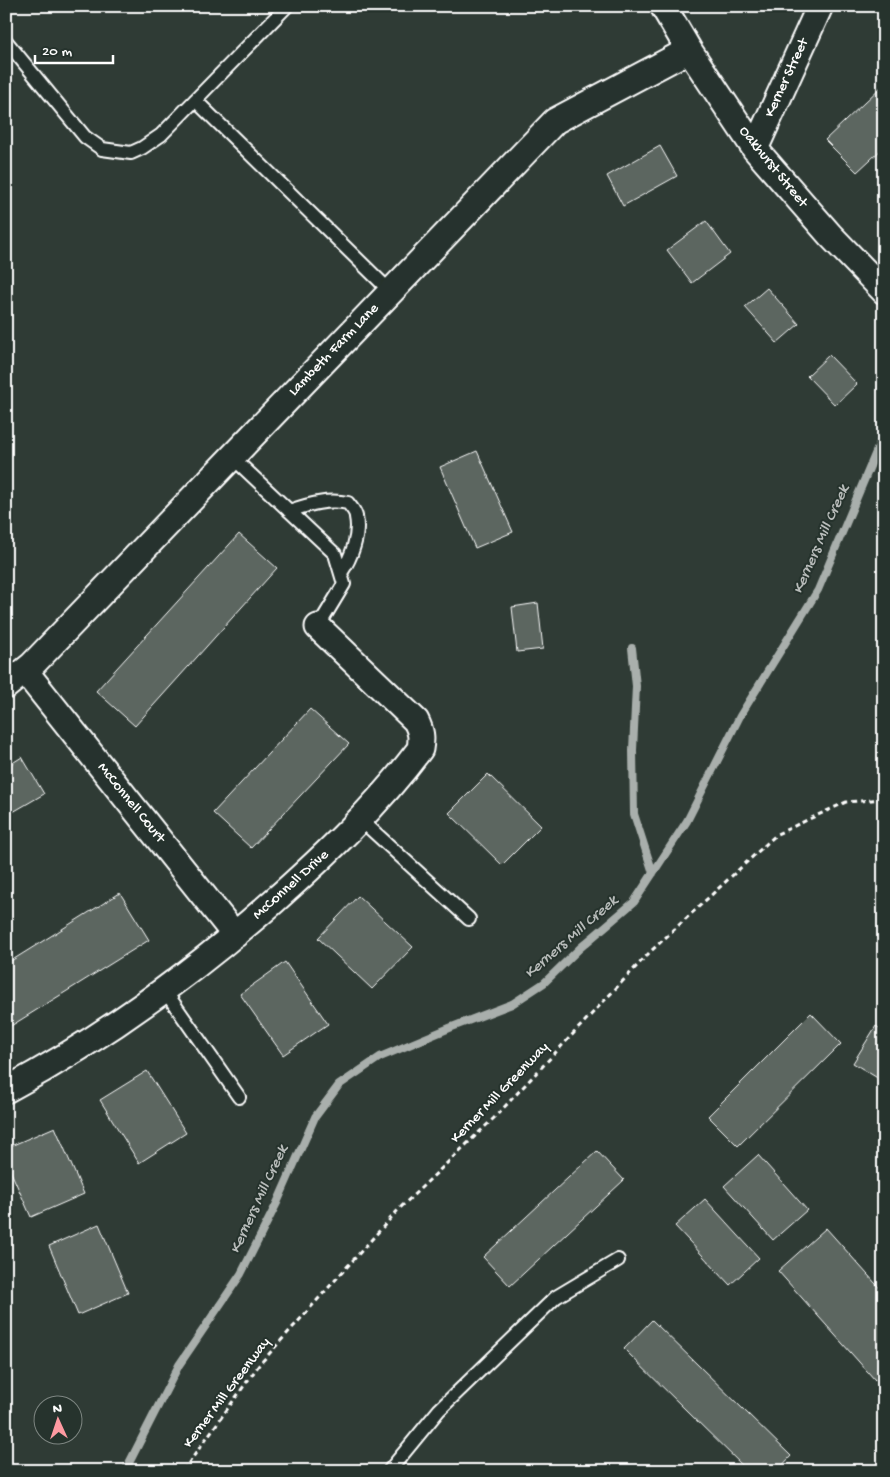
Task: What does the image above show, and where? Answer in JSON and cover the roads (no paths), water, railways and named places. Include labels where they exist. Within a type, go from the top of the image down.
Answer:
[{"type":"street","name":"Oakhurst Street","points":[[663,6],[688,50],[755,149],[830,235],[884,291]]},
{"type":"street","name":"Kerner Street","points":[[755,149],[820,6]]},
{"type":"street","name":"Lambeth Farm Lane","points":[[16,679],[555,121],[688,50]]},
{"type":"street","name":"McConnell Drive","points":[[6,1090],[118,1024],[165,991],[235,935],[295,883],[361,820],[420,749],[421,730],[416,721],[318,627]]},
{"type":"street","name":"McConnell Court","points":[[16,679],[235,935]]},
{"type":"lane","points":[[6,41],[84,137],[102,149],[131,153],[161,135],[287,6]]},
{"type":"lane","points":[[195,100],[391,292]]},
{"type":"lane","points":[[232,457],[335,554],[344,584],[318,627]]},
{"type":"lane","points":[[289,511],[314,502],[335,500],[348,503],[356,516],[356,535],[350,559],[340,573]]},
{"type":"lane","points":[[361,820],[469,920]]},
{"type":"lane","points":[[165,991],[239,1097]]},
{"type":"lane","points":[[389,1471],[439,1410],[556,1297],[618,1260]]},
{"type":"waterway","name":"Kerners Mill Creek","points":[[125,1471],[179,1365],[241,1274],[277,1203],[315,1117],[339,1085],[380,1057],[512,1004],[544,983],[580,948],[634,902],[687,821],[740,716],[818,590],[884,433]]},
{"type":"waterway","points":[[632,648],[636,686],[633,750],[634,814],[653,873]]}]
